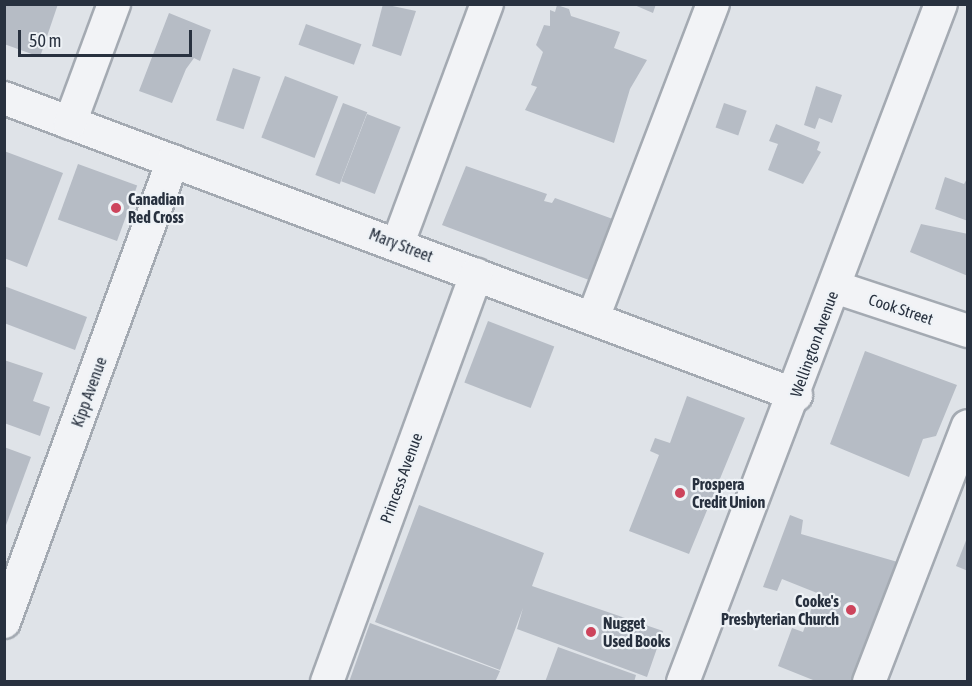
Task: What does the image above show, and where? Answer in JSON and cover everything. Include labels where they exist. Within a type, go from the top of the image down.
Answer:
[{"type":"street","points":[[70,123],[114,4]]},
{"type":"street","points":[[398,243],[487,4]]},
{"type":"street","points":[[593,318],[713,4]]},
{"type":"street","name":"Wellington Avenue","points":[[683,681],[796,395],[941,4]]},
{"type":"street","name":"Mary Street","points":[[4,99],[398,243],[796,395]]},
{"type":"street","name":"Kipp Avenue","points":[[4,622],[173,161]]},
{"type":"street","name":"Princess Avenue","points":[[327,681],[476,274]]},
{"type":"street","name":"Cook Street","points":[[835,287],[968,331]]},
{"type":"street","points":[[869,681],[968,426]]},
{"type":"building","points":[[4,4],[58,4],[40,57],[4,44]]},
{"type":"building","points":[[383,4],[416,11],[401,56],[372,46]]},
{"type":"building","points":[[632,4],[656,4],[653,13]]},
{"type":"building","points":[[557,5],[569,9],[571,16],[620,32],[614,48],[647,60],[630,89],[614,143],[525,110],[537,87],[531,85],[543,52],[536,45],[544,25],[550,26],[550,10],[555,12]]},
{"type":"building","points":[[169,13],[211,30],[200,61],[194,58],[186,69],[172,103],[139,91]]},
{"type":"building","points":[[306,24],[361,44],[354,65],[298,45]]},
{"type":"building","points":[[233,68],[261,77],[244,129],[216,120]]},
{"type":"building","points":[[285,76],[338,96],[315,158],[261,138]]},
{"type":"building","points":[[816,86],[842,95],[832,123],[819,118],[815,129],[804,125]]},
{"type":"building","points":[[343,103],[367,112],[340,184],[315,175]]},
{"type":"building","points":[[724,103],[747,111],[738,135],[716,128]]},
{"type":"building","points":[[367,114],[401,127],[375,194],[341,181]]},
{"type":"building","points":[[776,124],[820,142],[817,150],[821,152],[803,184],[768,170],[778,144],[769,141]]},
{"type":"building","points":[[4,151],[63,173],[27,267],[4,258]]},
{"type":"building","points":[[78,164],[137,186],[117,241],[58,219]]},
{"type":"building","points":[[466,166],[547,194],[544,201],[552,203],[555,198],[621,222],[597,283],[442,225]]},
{"type":"building","points":[[945,177],[964,184],[968,177],[968,221],[935,209]]},
{"type":"building","points":[[921,224],[968,234],[968,276],[910,252]]},
{"type":"building","points":[[4,286],[87,317],[75,350],[4,323]]},
{"type":"building","points":[[488,321],[554,346],[531,408],[464,383]]},
{"type":"building","points":[[865,351],[957,385],[936,436],[923,439],[909,477],[830,444]]},
{"type":"building","points":[[4,360],[43,373],[33,401],[50,407],[40,436],[4,423]]},
{"type":"building","name":"Prospera Credit Union","points":[[687,396],[745,418],[689,554],[629,531],[659,455],[650,451],[655,438],[670,443]]},
{"type":"building","points":[[4,447],[31,457],[5,528],[4,528]]},
{"type":"building","points":[[419,505],[544,553],[532,586],[663,631],[647,677],[517,629],[523,608],[500,670],[375,622]]},
{"type":"building","name":"Cooke's Presbyterian Church","points":[[790,515],[803,520],[801,534],[908,565],[865,682],[818,682],[778,666],[792,628],[803,632],[817,593],[782,579],[777,591],[763,587]]},
{"type":"building","points":[[968,538],[968,571],[956,566]]},
{"type":"building","points":[[370,623],[500,671],[495,682],[349,682]]},
{"type":"building","points":[[558,647],[636,675],[634,682],[545,682]]},
{"type":"place","name":"Canadian Red Cross","points":[[116,208]]},
{"type":"place","name":"Prospera Credit Union","points":[[680,493]]},
{"type":"place","name":"Cooke's Presbyterian Church","points":[[851,610]]},
{"type":"place","name":"Nugget Used Books","points":[[591,632]]}]
